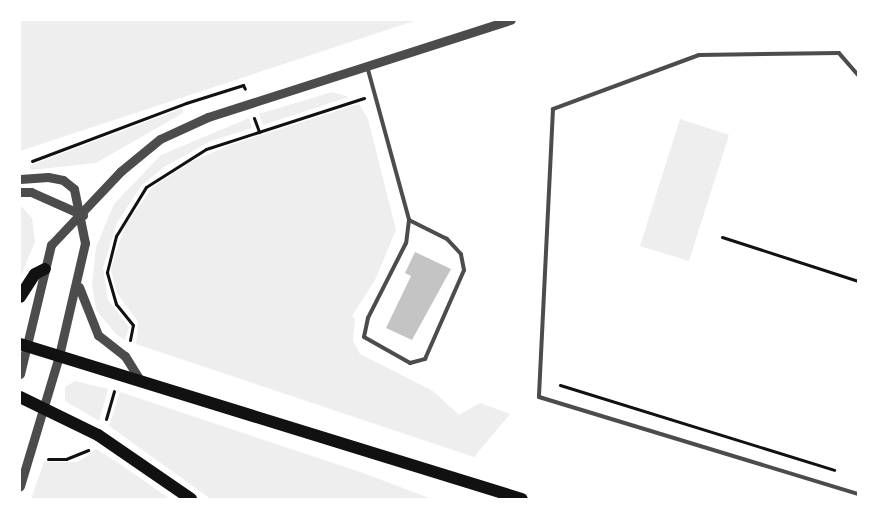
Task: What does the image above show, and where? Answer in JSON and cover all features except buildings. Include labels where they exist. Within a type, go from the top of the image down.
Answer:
[{"type":"main road","points":[[20,297],[35,274],[45,269]]},
{"type":"main road","points":[[24,345],[139,378],[522,499]]},
{"type":"main road","points":[[20,397],[98,435],[191,499]]},
{"type":"main road","points":[[478,485],[500,499]]},
{"type":"street","points":[[20,374],[24,345],[51,245],[62,229],[82,215],[114,177],[160,138],[250,103],[511,20]]},
{"type":"street","points":[[20,179],[63,180],[74,189],[82,215],[84,243],[78,284],[60,356],[20,486]]},
{"type":"street","points":[[20,192],[31,192],[82,215]]},
{"type":"street","points":[[78,284],[98,335],[125,356],[139,378]]},
{"type":"lane","points":[[858,75],[839,53],[700,55],[553,109],[539,397],[858,494]]},
{"type":"lane","points":[[367,66],[409,220],[406,243],[368,318],[364,336],[410,363],[425,359],[464,270],[461,254],[447,239],[409,220]]},
{"type":"path","points":[[29,162],[243,85],[259,132]]},
{"type":"path","points":[[130,343],[134,325],[116,304],[107,272],[125,217],[146,187],[168,170],[206,149],[374,95]]},
{"type":"path","points":[[722,237],[858,281]]},
{"type":"path","points":[[560,385],[842,473]]},
{"type":"path","points":[[104,423],[114,391]]},
{"type":"path","points":[[48,459],[66,459],[90,448]]},
{"type":"shaded area","points":[[20,20],[417,20],[20,151]]},
{"type":"shaded area","points":[[332,92],[349,97],[263,125],[259,114]]},
{"type":"shaded area","points":[[359,104],[368,119],[396,230],[375,280],[352,316],[355,318],[353,340],[360,354],[433,391],[459,415],[480,403],[510,414],[474,457],[136,344],[138,322],[117,293],[111,270],[114,257],[126,224],[153,187],[191,162],[230,145]]},
{"type":"shaded area","points":[[183,108],[183,113],[96,163],[31,170],[29,166]]},
{"type":"shaded area","points":[[249,118],[252,128],[211,141],[164,167],[141,186],[117,223],[103,268],[108,300],[129,327],[125,340],[116,334],[96,310],[92,285],[96,247],[114,204],[161,155]]},
{"type":"shaded area","points":[[680,119],[729,135],[689,261],[640,246]]},
{"type":"shaded area","points":[[20,205],[32,218],[35,242],[20,278]]},
{"type":"shaded area","points":[[75,381],[108,389],[99,421],[65,401],[65,387]]},
{"type":"shaded area","points":[[120,392],[363,473],[432,499],[211,499],[109,426]]},
{"type":"shaded area","points":[[96,449],[170,499],[31,499],[44,462],[78,462]]}]
